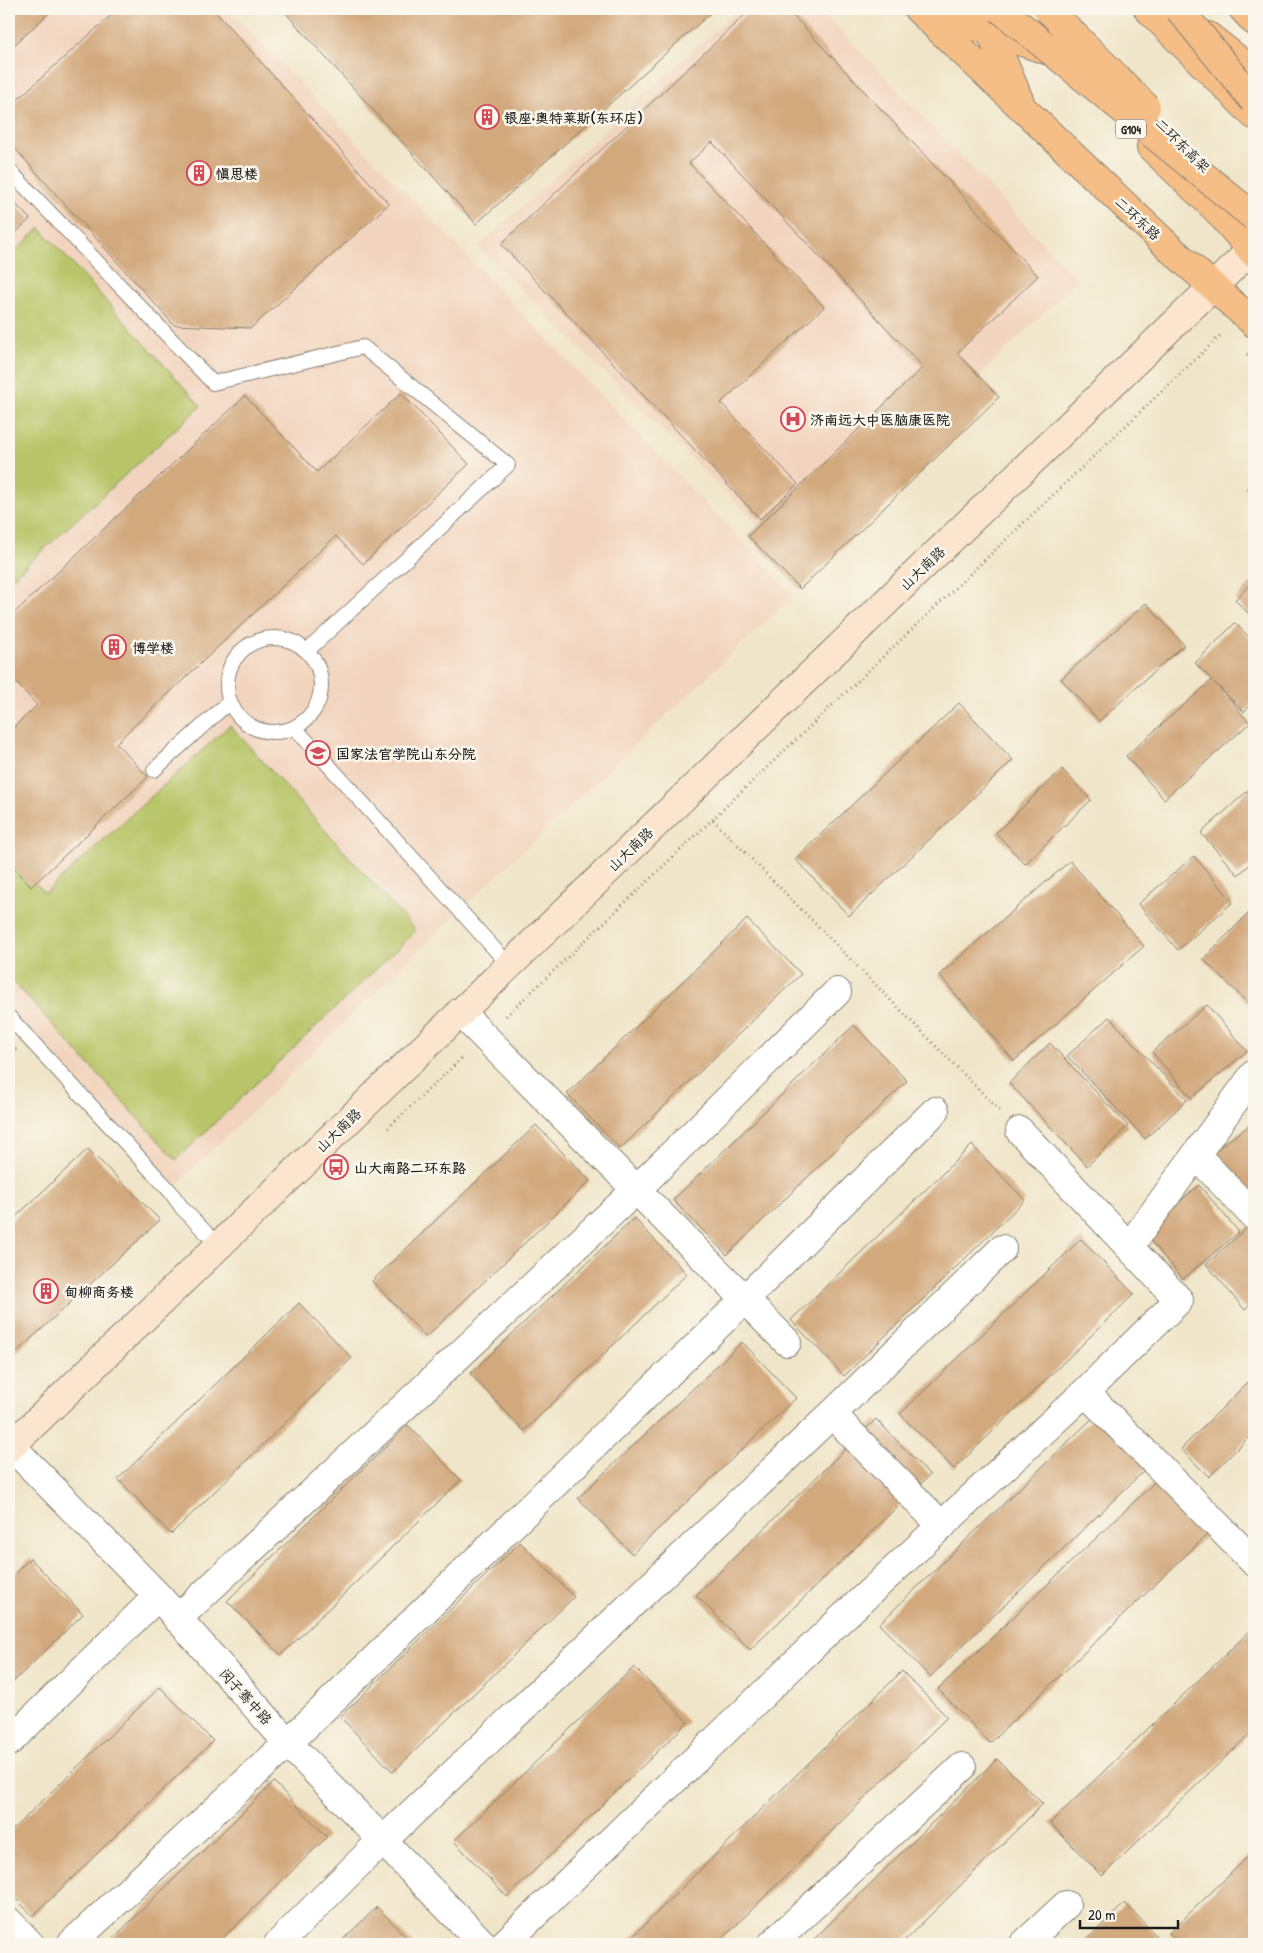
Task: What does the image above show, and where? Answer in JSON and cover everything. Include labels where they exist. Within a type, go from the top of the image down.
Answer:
[{"type":"highway","name":"二环东路","points":[[918,9],[1024,111],[1253,322]]},
{"type":"highway","points":[[922,9],[991,17],[1049,51]]},
{"type":"highway","name":"G104","points":[[1010,9],[1049,51],[1217,210],[1254,250]]},
{"type":"highway","name":"二环东高架","points":[[1048,9],[1254,217]]},
{"type":"highway","points":[[1148,9],[1254,115]]},
{"type":"highway","points":[[1173,9],[1254,72]]},
{"type":"highway","points":[[1179,9],[1254,101]]},
{"type":"highway","points":[[1243,9],[1254,21]]},
{"type":"highway","name":"二环东路","points":[[991,17],[1024,111]]},
{"type":"highway","points":[[991,17],[1254,217]]},
{"type":"main road","name":"山大南路","points":[[10,1447],[1213,287],[1254,250]]},
{"type":"street","points":[[177,1618],[636,1190],[837,992]]},
{"type":"street","points":[[460,1012],[787,1342]]},
{"type":"street","points":[[1129,1247],[1254,1074]]},
{"type":"street","points":[[71,1944],[288,1743],[744,1300],[935,1111]]},
{"type":"street","points":[[504,1944],[840,1620],[1085,1392],[1179,1300],[1020,1131]]},
{"type":"street","points":[[1196,1155],[1254,1216]]},
{"type":"street","points":[[278,1944],[378,1845],[832,1414],[1002,1249]]},
{"type":"street","points":[[1085,1392],[1254,1562]]},
{"type":"street","points":[[832,1414],[942,1526]]},
{"type":"street","name":"闵子骞中路","points":[[10,1447],[158,1596],[378,1845],[483,1944]]},
{"type":"street","points":[[9,1742],[158,1596]]},
{"type":"street","points":[[772,1944],[962,1767]]},
{"type":"street","points":[[1024,1944],[1066,1905]]},
{"type":"street","points":[[9,1922],[30,1944]]},
{"type":"lane","points":[[9,170],[213,383],[363,347],[508,465],[307,651]]},
{"type":"lane","points":[[278,637],[294,642],[307,651],[316,663],[321,677],[321,692],[316,706],[307,719],[295,728],[280,733],[264,732],[249,726],[237,716],[229,702],[226,686],[228,670],[236,656],[248,645],[262,638],[278,637]]},
{"type":"lane","points":[[154,770],[229,702]]},
{"type":"lane","points":[[295,728],[509,965]]},
{"type":"lane","points":[[9,1017],[170,1192],[182,1208],[218,1245]]},
{"type":"path","points":[[504,1018],[1224,332],[1253,322]]},
{"type":"path","points":[[713,820],[1020,1131]]},
{"type":"path","points":[[382,1134],[468,1052]]},
{"type":"shaded area","name":"国家法官学院山东分院","points":[[9,9],[228,9],[794,595],[459,911],[170,1191],[9,1028]]},
{"type":"shaded area","name":"济南远大中医脑康医院","points":[[738,9],[820,9],[1078,280],[791,557],[478,247]]},
{"type":"green space","points":[[40,228],[201,406],[9,581],[9,257]]},
{"type":"green space","points":[[230,725],[416,931],[176,1160],[9,977],[9,854],[45,893]]},
{"type":"building","points":[[9,9],[53,9],[9,50]]},
{"type":"building","name":"慎思楼","points":[[118,9],[213,9],[389,204],[251,328],[174,325],[9,142],[9,107]]},
{"type":"building","name":"银座·奥特莱斯(东环店)","points":[[282,9],[715,9],[476,224]]},
{"type":"building","name":"济南远大中医脑康医院","points":[[751,9],[787,9],[1038,276],[957,353],[999,397],[800,589],[748,536],[923,367],[712,142],[689,163],[824,307],[721,403],[798,484],[760,519],[501,244]]},
{"type":"building","points":[[9,197],[30,219],[9,239]]},
{"type":"building","name":"博学楼","points":[[401,393],[469,464],[363,564],[336,536],[116,743],[148,777],[31,887],[9,863],[9,732],[37,705],[9,675],[9,618],[245,396],[317,472]]},
{"type":"building","points":[[1254,482],[1254,497],[1247,489]]},
{"type":"building","points":[[1254,580],[1254,619],[1235,600]]},
{"type":"building","points":[[1146,603],[1184,645],[1099,721],[1061,679]]},
{"type":"building","points":[[1235,623],[1254,642],[1254,702],[1244,712],[1214,682],[1250,723],[1164,799],[1126,756],[1212,680],[1195,663]]},
{"type":"building","points":[[959,703],[1013,760],[849,916],[795,859]]},
{"type":"building","points":[[1062,769],[1091,800],[1025,864],[996,833]]},
{"type":"building","points":[[1254,785],[1254,861],[1238,875],[1201,833]]},
{"type":"building","points":[[1194,856],[1233,902],[1178,950],[1138,904]]},
{"type":"building","points":[[1070,861],[1144,946],[1014,1061],[939,975]]},
{"type":"building","points":[[1254,908],[1254,1009],[1203,959]]},
{"type":"building","points":[[747,919],[801,974],[620,1149],[567,1094]]},
{"type":"building","points":[[1207,1005],[1247,1051],[1192,1098],[1152,1052]]},
{"type":"building","points":[[1109,1017],[1187,1100],[1145,1139],[1067,1056]]},
{"type":"building","points":[[854,1025],[907,1081],[727,1255],[673,1200]]},
{"type":"building","points":[[9,1042],[17,1051],[9,1059]]},
{"type":"building","points":[[1050,1043],[1128,1126],[1087,1166],[1009,1083]]},
{"type":"building","points":[[1254,1122],[1254,1198],[1211,1153]]},
{"type":"building","points":[[536,1125],[590,1181],[426,1337],[372,1281]]},
{"type":"building","points":[[972,1145],[1025,1200],[844,1376],[791,1320]]},
{"type":"building","name":"甸柳商务楼","points":[[88,1149],[160,1220],[9,1359],[9,1223]]},
{"type":"building","points":[[1199,1185],[1239,1232],[1183,1279],[1144,1233]]},
{"type":"building","points":[[634,1218],[687,1274],[524,1431],[470,1374]]},
{"type":"building","points":[[1249,1226],[1254,1232],[1254,1301],[1245,1310],[1206,1264]]},
{"type":"building","points":[[1081,1239],[1134,1294],[954,1469],[900,1414]]},
{"type":"building","points":[[299,1303],[352,1358],[171,1534],[118,1479]]},
{"type":"building","points":[[742,1342],[796,1398],[632,1554],[578,1498]]},
{"type":"building","points":[[1254,1376],[1254,1432],[1209,1477],[1181,1449]]},
{"type":"building","points":[[1098,1413],[1149,1466],[930,1677],[879,1624]]},
{"type":"building","points":[[876,1419],[930,1475],[750,1650],[696,1595]]},
{"type":"building","points":[[408,1425],[461,1480],[281,1655],[227,1601]]},
{"type":"building","points":[[1159,1478],[1210,1532],[990,1743],[938,1689]]},
{"type":"building","points":[[520,1542],[574,1597],[393,1772],[340,1717]]},
{"type":"building","points":[[30,1558],[83,1614],[9,1686],[9,1579]]},
{"type":"building","points":[[1254,1627],[1254,1730],[1102,1876],[1050,1823]]},
{"type":"building","points":[[634,1667],[688,1722],[507,1897],[454,1841]]},
{"type":"building","points":[[902,1671],[947,1717],[717,1944],[625,1944]]},
{"type":"building","points":[[160,1687],[213,1741],[33,1916],[9,1892],[9,1833]]},
{"type":"building","points":[[997,1759],[1043,1804],[901,1944],[809,1944]]},
{"type":"building","points":[[274,1782],[327,1837],[217,1944],[107,1944]]},
{"type":"building","points":[[1254,1851],[1254,1944],[1179,1944],[1169,1933]]},
{"type":"building","points":[[1125,1903],[1164,1944],[1082,1944]]},
{"type":"building","points":[[377,1907],[413,1944],[338,1944]]},
{"type":"place","name":"银座·奥特莱斯(东环店)","points":[[487,117]]},
{"type":"place","name":"慎思楼","points":[[199,173]]},
{"type":"place","name":"济南远大中医脑康医院","points":[[793,419]]},
{"type":"place","name":"博学楼","points":[[114,647]]},
{"type":"place","name":"国家法官学院山东分院","points":[[318,753]]},
{"type":"place","name":"山大南路二环东路","points":[[336,1167]]},
{"type":"place","name":"甸柳商务楼","points":[[46,1291]]}]
